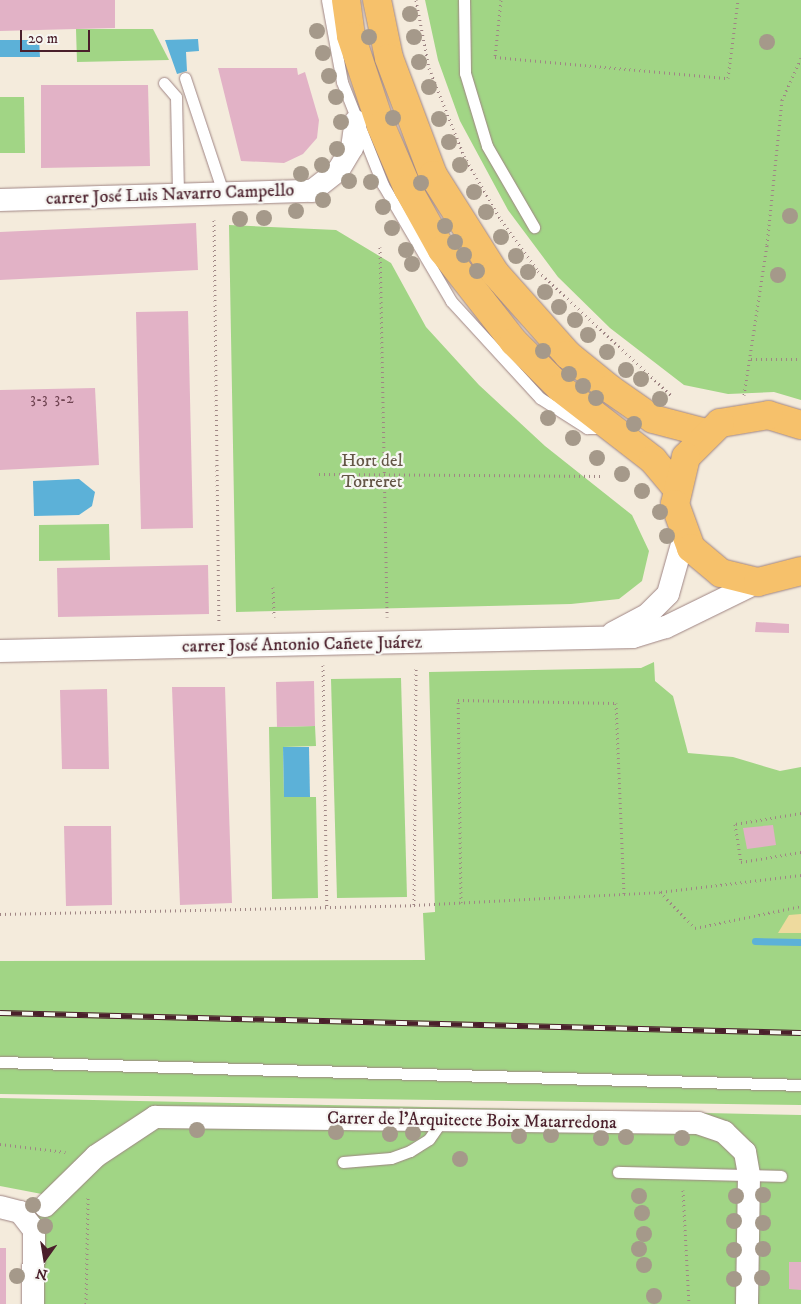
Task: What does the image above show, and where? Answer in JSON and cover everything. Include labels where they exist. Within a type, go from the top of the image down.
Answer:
[{"type":"highway","points":[[346,0],[351,36],[381,126],[408,189],[442,250],[514,342],[560,388],[653,460],[676,486]]},
{"type":"highway","points":[[377,0],[390,58],[433,175],[494,273],[568,355],[610,389],[653,420],[706,432]]},
{"type":"highway","points":[[800,572],[758,582],[733,578],[710,566],[684,537],[676,512],[676,486],[686,457],[706,432],[752,414],[785,418],[801,426]]},
{"type":"street","name":"carrer José Luis Navarro Campello","points":[[0,200],[312,191],[338,171],[352,148],[356,121]]},
{"type":"street","name":"carrer José Antonio Cañete Juárez","points":[[603,639],[648,614],[668,594],[684,537]]},
{"type":"street","name":"carrer José Antonio Cañete Juárez","points":[[0,651],[632,638],[666,627],[758,582]]},
{"type":"street","name":"Carrer de l'Arquitecte Boix Matarredona","points":[[96,1156],[155,1117],[444,1119],[698,1124],[724,1132],[745,1152],[749,1180],[747,1304]]},
{"type":"street","points":[[46,1206],[96,1156]]},
{"type":"street","points":[[0,1207],[20,1212],[34,1230],[33,1304]]},
{"type":"lane","points":[[327,0],[340,73],[356,121],[387,194],[451,300],[540,398],[587,428],[613,428]]},
{"type":"lane","points":[[464,0],[465,73],[487,146],[534,227]]},
{"type":"lane","points":[[185,78],[224,195]]},
{"type":"lane","points":[[164,83],[176,97],[178,196]]},
{"type":"lane","points":[[0,1062],[801,1085]]},
{"type":"lane","points":[[343,1162],[391,1158],[410,1151],[429,1139],[444,1119]]},
{"type":"lane","points":[[618,1172],[682,1173],[749,1180],[781,1176]]},
{"type":"path","points":[[501,0],[495,57],[728,78],[738,0]]},
{"type":"path","points":[[744,393],[751,359],[782,100],[801,58]]},
{"type":"path","points":[[214,220],[220,629]]},
{"type":"path","points":[[380,247],[387,616]]},
{"type":"path","points":[[622,354],[680,400]]},
{"type":"path","points":[[751,359],[801,359]]},
{"type":"path","points":[[319,474],[602,476]]},
{"type":"path","points":[[274,588],[274,617]]},
{"type":"path","points":[[323,665],[327,907]]},
{"type":"path","points":[[414,905],[416,667]]},
{"type":"path","points":[[461,903],[458,700],[616,703],[624,894]]},
{"type":"path","points":[[801,813],[735,824],[741,862],[801,852]]},
{"type":"path","points":[[0,914],[461,903],[660,892],[801,875]]},
{"type":"path","points":[[660,892],[696,928],[801,906]]},
{"type":"path","points":[[0,1144],[96,1156],[88,1177],[86,1304]]},
{"type":"path","points":[[682,1173],[689,1304]]},
{"type":"green space","points":[[425,0],[801,0],[801,400],[774,392],[728,394],[684,385],[610,328],[558,277],[508,210],[460,121],[438,60]]},
{"type":"green space","points":[[76,29],[153,29],[169,60],[77,62]]},
{"type":"green space","points":[[0,97],[24,97],[25,153],[0,153]]},
{"type":"green space","name":"Hort del Torreret","points":[[229,225],[336,230],[391,263],[426,327],[479,385],[545,446],[632,515],[649,551],[642,581],[619,599],[571,604],[236,612]]},
{"type":"green space","points":[[109,524],[110,560],[39,561],[39,525]]},
{"type":"green space","points":[[654,662],[655,681],[673,696],[688,753],[733,757],[780,771],[801,767],[801,1105],[0,1094],[0,961],[425,960],[423,913],[435,912],[429,672],[641,668]]},
{"type":"green space","points":[[401,678],[407,897],[337,898],[331,679]]},
{"type":"green space","points":[[315,726],[316,746],[283,747],[284,797],[316,797],[318,898],[272,899],[269,727]]},
{"type":"green space","points":[[0,1098],[801,1115],[801,1304],[40,1304],[31,1211],[47,1195],[0,1186]]},
{"type":"sand","points":[[801,914],[801,933],[778,933],[789,915]]},
{"type":"water","points":[[198,39],[199,51],[186,52],[187,71],[177,74],[165,40]]},
{"type":"water","points":[[0,40],[39,40],[40,57],[0,57]]},
{"type":"water","points":[[79,479],[95,492],[92,506],[79,515],[34,516],[33,481]]},
{"type":"water","points":[[283,747],[309,747],[310,797],[284,797]]},
{"type":"building","points":[[0,0],[115,0],[115,28],[0,31]]},
{"type":"building","points":[[218,68],[297,68],[298,75],[305,72],[319,120],[317,138],[303,154],[284,163],[241,161]]},
{"type":"building","points":[[41,85],[148,85],[150,166],[41,168]]},
{"type":"building","points":[[196,223],[198,270],[0,280],[0,232]]},
{"type":"building","points":[[188,311],[193,528],[141,529],[136,312]]},
{"type":"building","points":[[95,388],[99,465],[0,470],[0,390]]},
{"type":"building","points":[[208,565],[209,614],[58,617],[57,568]]},
{"type":"building","points":[[756,622],[789,624],[789,633],[755,632]]},
{"type":"building","points":[[314,681],[315,726],[277,727],[276,682]]},
{"type":"building","points":[[172,687],[225,687],[232,903],[180,905]]},
{"type":"building","points":[[107,689],[109,769],[62,769],[60,690]]},
{"type":"building","points":[[773,825],[776,845],[747,849],[743,828]]},
{"type":"building","points":[[64,826],[111,826],[112,905],[66,906]]},
{"type":"building","points":[[0,1248],[6,1248],[6,1304],[0,1304]]},
{"type":"building","points":[[789,1262],[801,1262],[801,1290],[789,1289]]},
{"type":"waterway","points":[[755,941],[801,942]]},
{"type":"railway","points":[[0,1013],[801,1033]]}]
